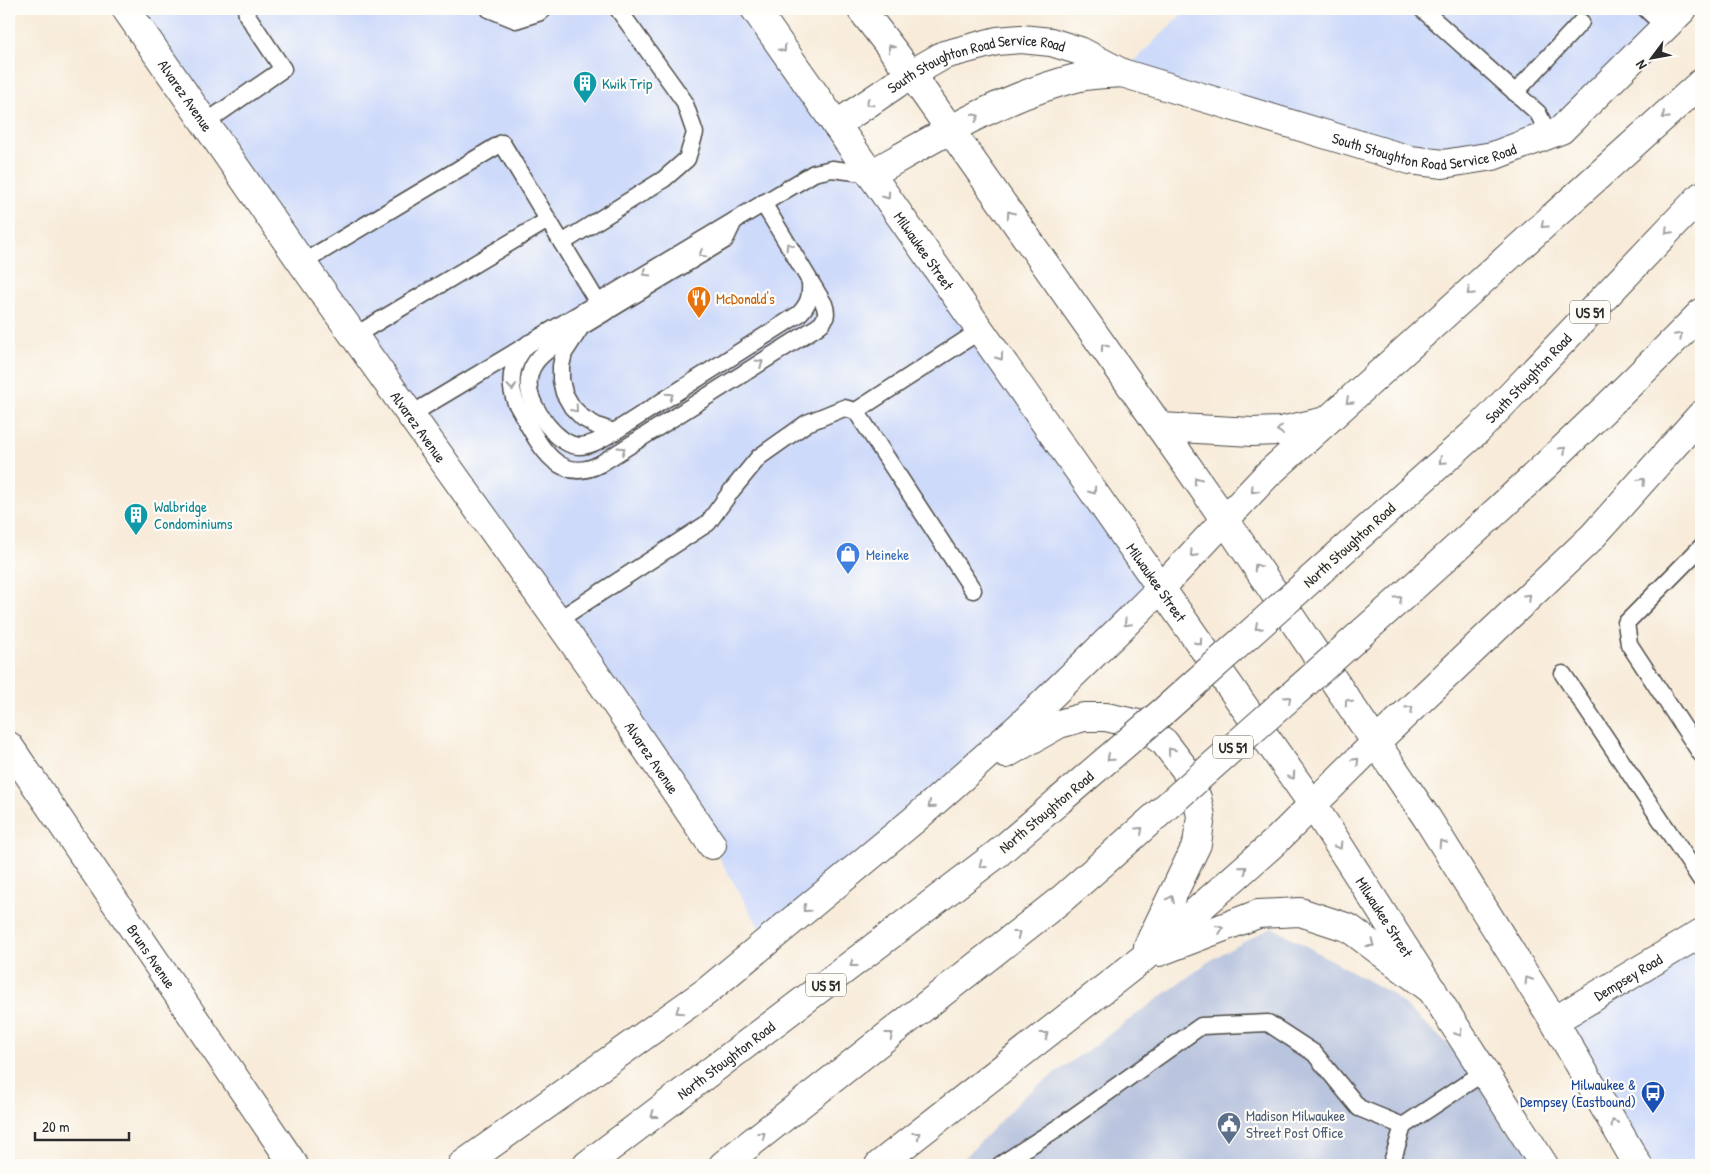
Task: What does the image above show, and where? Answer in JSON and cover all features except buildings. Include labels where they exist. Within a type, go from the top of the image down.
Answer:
[{"type":"main road","name":"Alvarez Avenue","points":[[126,9],[302,263],[558,620],[712,845]]},
{"type":"main road","name":"Milwaukee Street","points":[[755,9],[1313,805],[1544,1165]]},
{"type":"main road","points":[[861,9],[911,74],[1160,427],[1427,818],[1554,1021],[1638,1165]]},
{"type":"main road","name":"South Stoughton Road Service Road","points":[[836,126],[911,74],[944,55],[997,41],[1021,39],[1051,42],[1080,51],[1122,73],[1410,160],[1443,164],[1494,156],[1561,130],[1664,15]]},
{"type":"main road","name":"South Stoughton Road Service Road","points":[[871,174],[950,129],[1018,97],[1081,77],[1122,73]]},
{"type":"main road","points":[[462,1165],[707,991],[914,820],[1020,726],[1161,588],[1267,475],[1701,83]]},
{"type":"main road","name":"South Stoughton Road","points":[[1478,429],[1701,196]]},
{"type":"main road","name":"US 51","points":[[723,1165],[1063,898],[1528,483],[1647,369],[1701,313]]},
{"type":"main road","points":[[879,1165],[1142,958],[1276,841],[1375,742],[1592,537],[1701,415]]},
{"type":"main road","points":[[1160,427],[1252,432],[1281,431],[1328,421]]},
{"type":"main road","name":"North Stoughton Road","points":[[587,1165],[997,854],[1166,709],[1478,429]]},
{"type":"main road","points":[[957,782],[1059,724],[1084,717],[1106,717],[1138,724],[1164,742],[1185,768],[1197,798],[1201,816],[1197,844],[1142,958]]},
{"type":"main road","name":"Bruns Avenue","points":[[9,746],[294,1165]]},
{"type":"main road","points":[[1142,958],[1258,914],[1300,912],[1349,928],[1433,991]]},
{"type":"main road","name":"Dempsey Road","points":[[1554,1021],[1701,933]]},
{"type":"lane","points":[[205,124],[283,69],[247,15],[246,9]]},
{"type":"lane","points":[[489,9],[516,20],[538,13],[544,9]]},
{"type":"lane","points":[[562,243],[664,179],[687,159],[694,133],[684,101],[618,9]]},
{"type":"lane","points":[[1422,9],[1538,114],[1549,135]]},
{"type":"lane","points":[[1515,93],[1581,22]]},
{"type":"lane","points":[[302,263],[502,143],[598,303]]},
{"type":"lane","points":[[410,414],[814,173],[832,169],[871,174]]},
{"type":"lane","points":[[529,344],[515,362],[512,374],[512,394],[548,455],[563,467],[573,470],[582,470],[600,464],[822,324],[826,318],[826,311],[763,203]]},
{"type":"lane","points":[[354,336],[548,220]]},
{"type":"lane","points":[[734,221],[725,240],[581,328],[541,356],[535,363],[529,380],[530,395],[553,434],[568,444],[578,446],[590,445],[614,432],[799,314],[807,306],[811,294],[810,282]]},
{"type":"lane","points":[[581,328],[564,353],[561,373],[564,393],[572,407],[583,418],[597,426],[614,432]]},
{"type":"lane","points":[[558,620],[708,523],[759,457],[807,423],[844,408],[856,410],[981,330]]},
{"type":"lane","points":[[856,410],[973,590]]},
{"type":"lane","points":[[1701,546],[1626,623],[1629,644],[1701,754]]},
{"type":"lane","points":[[1563,674],[1701,880]]},
{"type":"lane","points":[[1000,1165],[1059,1127],[1201,1026],[1268,1022],[1314,1053],[1359,1108],[1403,1126]]},
{"type":"lane","points":[[1394,1165],[1392,1162],[1403,1126],[1484,1072]]},
{"type":"shaded area","points":[[126,9],[755,9],[1161,588],[767,941],[712,845]]},
{"type":"shaded area","points":[[1187,9],[1683,9],[1561,130],[1443,164],[1122,73]]},
{"type":"shaded area","points":[[1272,927],[1392,994],[1492,1084],[1544,1165],[958,1165],[1023,1097],[1214,958]]},
{"type":"shaded area","points":[[1701,935],[1701,1165],[1639,1165],[1554,1021]]},
{"type":"place","name":"Kwik Trip","points":[[585,104]]},
{"type":"place","name":"McDonald's","points":[[699,319]]},
{"type":"place","name":"Walbridge Condominiums","points":[[136,536]]},
{"type":"place","name":"Meineke","points":[[848,575]]},
{"type":"place","name":"Milwaukee & Dempsey (Eastbound)","points":[[1653,1114]]},
{"type":"place","name":"Madison Milwaukee Street Post Office","points":[[1229,1145]]}]
